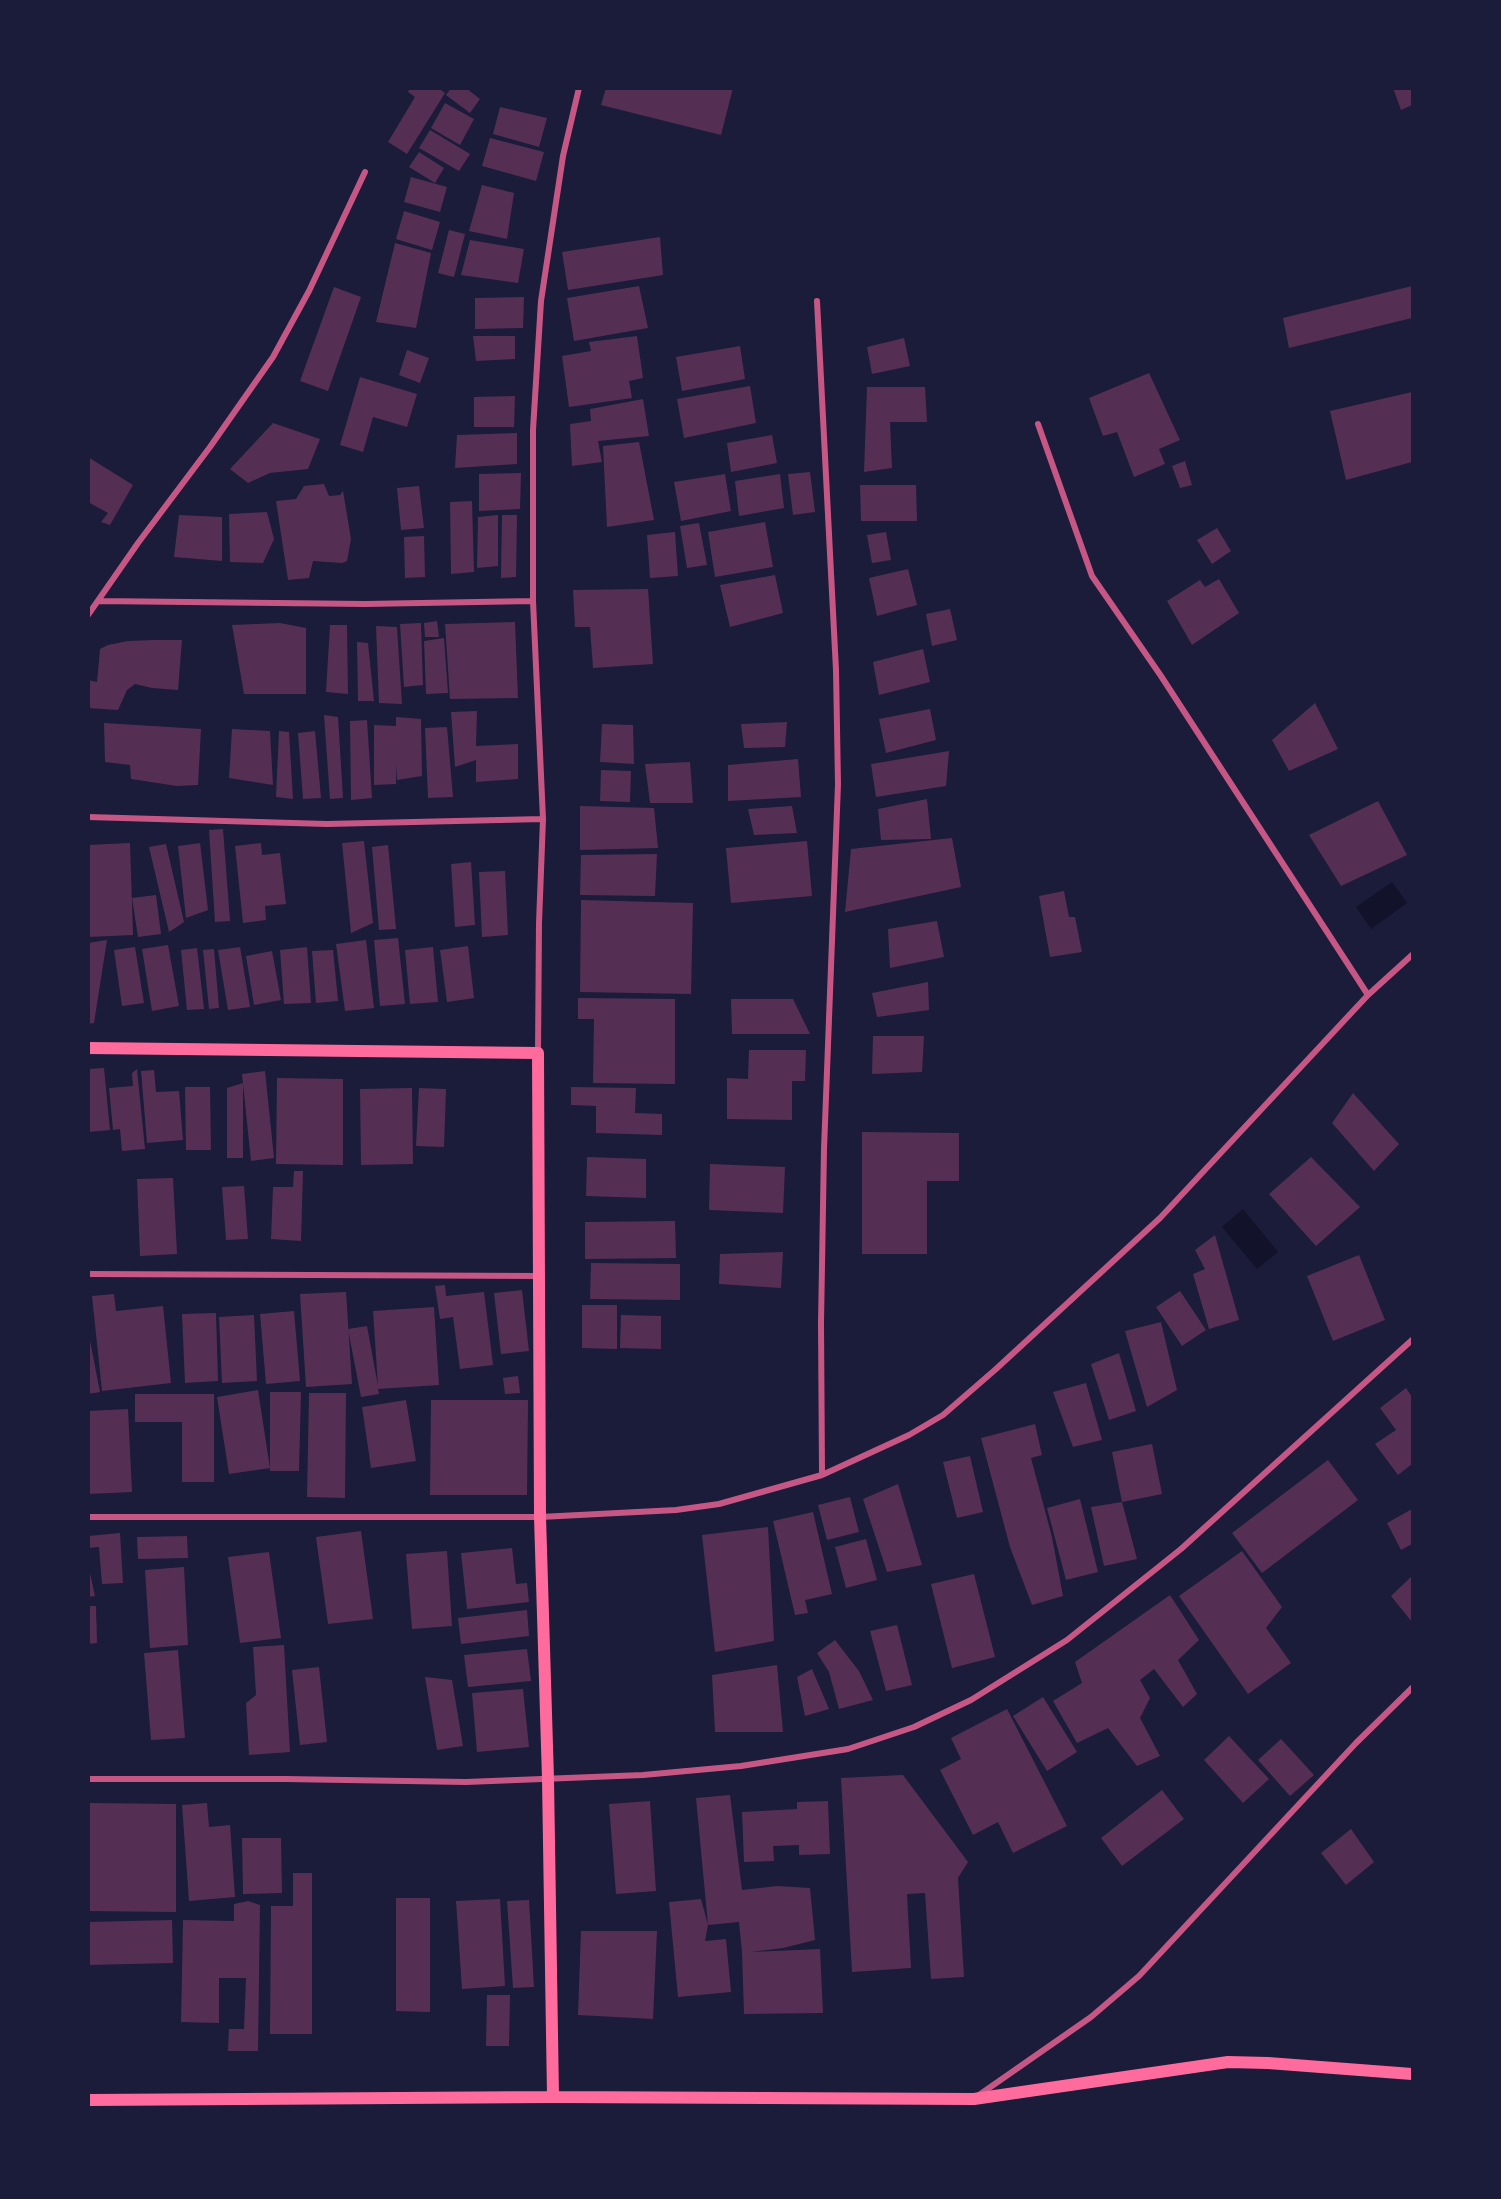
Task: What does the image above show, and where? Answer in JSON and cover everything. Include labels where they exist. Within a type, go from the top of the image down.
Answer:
[{"type":"main road","points":[[88,1048],[538,1053],[540,1517],[548,1779],[553,2097]]},
{"type":"main road","points":[[88,2100],[553,2097],[974,2099],[1228,2062],[1413,2074]]},
{"type":"street","points":[[538,1053],[543,819],[533,601],[533,430],[541,301],[563,156],[579,88]]},
{"type":"street","points":[[88,615],[273,357],[309,291],[365,172]]},
{"type":"street","points":[[817,301],[836,670],[838,784],[824,1149],[821,1323],[822,1474]]},
{"type":"street","points":[[1038,424],[1092,576],[1161,676],[1368,995]]},
{"type":"street","points":[[98,601],[365,604],[533,601]]},
{"type":"street","points":[[88,817],[327,824],[543,819]]},
{"type":"street","points":[[88,1517],[540,1517],[676,1510],[719,1504],[822,1474],[909,1435],[943,1414],[996,1369],[1160,1218],[1368,995],[1413,955]]},
{"type":"street","points":[[88,1274],[540,1276]]},
{"type":"street","points":[[88,1779],[466,1782],[548,1779],[643,1775],[741,1766],[848,1749],[914,1727],[971,1700],[1067,1640],[1181,1549],[1413,1340]]},
{"type":"street","points":[[974,2099],[1091,2017],[1139,1976],[1356,1743],[1413,1688]]},
{"type":"shaded area","points":[[1392,882],[1407,903],[1371,929],[1356,907]]},
{"type":"shaded area","points":[[1243,1209],[1278,1252],[1257,1269],[1222,1227]]},
{"type":"building","points":[[410,88],[438,88],[445,93],[407,154],[388,142],[415,97],[408,92]]},
{"type":"building","points":[[451,88],[466,88],[480,99],[470,113],[446,95]]},
{"type":"building","points":[[606,88],[733,88],[721,135],[601,105]]},
{"type":"building","points":[[1393,88],[1412,88],[1412,105],[1401,110]]},
{"type":"building","points":[[445,103],[474,119],[460,145],[431,128]]},
{"type":"building","points":[[500,107],[547,118],[539,147],[493,134]]},
{"type":"building","points":[[430,130],[470,154],[459,171],[419,148]]},
{"type":"building","points":[[490,138],[544,152],[536,181],[482,166]]},
{"type":"building","points":[[419,152],[444,168],[435,183],[409,167]]},
{"type":"building","points":[[411,177],[447,187],[440,212],[404,202]]},
{"type":"building","points":[[482,185],[514,193],[507,239],[469,231]]},
{"type":"building","points":[[404,211],[440,222],[432,250],[396,239]]},
{"type":"building","points":[[449,230],[465,234],[454,277],[438,273]]},
{"type":"building","points":[[660,237],[663,275],[568,290],[562,252]]},
{"type":"building","points":[[470,240],[524,249],[518,283],[461,275]]},
{"type":"building","points":[[395,243],[431,253],[416,328],[376,322]]},
{"type":"building","points":[[639,286],[648,328],[574,341],[567,298]]},
{"type":"building","points":[[1412,286],[1412,318],[1289,348],[1283,318]]},
{"type":"building","points":[[334,287],[361,297],[328,391],[300,381]]},
{"type":"building","points":[[524,297],[523,328],[475,329],[475,298]]},
{"type":"building","points":[[473,336],[515,336],[515,359],[476,361]]},
{"type":"building","points":[[637,336],[643,378],[629,381],[632,398],[569,407],[562,356],[591,351],[589,342]]},
{"type":"building","points":[[904,338],[910,366],[872,374],[867,347]]},
{"type":"building","points":[[740,346],[745,379],[682,391],[676,357]]},
{"type":"building","points":[[407,350],[429,358],[420,383],[399,375]]},
{"type":"building","points":[[1149,373],[1180,440],[1159,449],[1165,464],[1134,477],[1117,432],[1103,436],[1089,398]]},
{"type":"building","points":[[360,377],[417,394],[407,427],[373,417],[363,452],[340,445]]},
{"type":"building","points":[[750,386],[756,423],[684,438],[677,399]]},
{"type":"building","points":[[867,387],[925,387],[927,422],[890,422],[892,468],[864,472]]},
{"type":"building","points":[[1412,392],[1412,462],[1346,480],[1330,411]]},
{"type":"building","points":[[515,396],[514,427],[474,427],[474,397]]},
{"type":"building","points":[[643,399],[649,436],[598,441],[602,462],[572,466],[570,424],[591,421],[590,409]]},
{"type":"building","points":[[273,423],[320,439],[308,469],[270,473],[248,483],[230,469]]},
{"type":"building","points":[[517,433],[517,464],[455,468],[457,435]]},
{"type":"building","points":[[772,435],[777,463],[731,472],[727,443]]},
{"type":"building","points":[[639,442],[654,520],[607,527],[603,446]]},
{"type":"building","points":[[88,457],[133,485],[110,525],[101,522],[108,513],[88,502]]},
{"type":"building","points":[[1185,461],[1192,485],[1180,488],[1172,466]]},
{"type":"building","points":[[810,472],[815,512],[793,515],[788,474]]},
{"type":"building","points":[[521,473],[520,509],[479,511],[479,474]]},
{"type":"building","points":[[725,474],[731,511],[681,521],[674,482]]},
{"type":"building","points":[[780,474],[784,508],[739,516],[735,481]]},
{"type":"building","points":[[324,484],[329,496],[340,495],[343,491],[351,539],[347,561],[342,563],[313,561],[309,578],[288,580],[276,501],[296,499],[304,486]]},
{"type":"building","points":[[860,485],[916,485],[917,521],[861,521]]},
{"type":"building","points":[[419,486],[424,528],[401,530],[397,488]]},
{"type":"building","points":[[472,501],[474,572],[451,574],[450,502]]},
{"type":"building","points":[[267,512],[274,539],[263,563],[230,562],[229,514]]},
{"type":"building","points":[[179,515],[222,517],[222,561],[174,557]]},
{"type":"building","points":[[498,515],[498,566],[477,568],[478,517]]},
{"type":"building","points":[[502,515],[517,515],[516,577],[501,578]]},
{"type":"building","points":[[765,522],[773,567],[715,577],[708,532]]},
{"type":"building","points":[[699,523],[707,565],[687,568],[680,526]]},
{"type":"building","points":[[1217,528],[1231,551],[1212,564],[1197,540]]},
{"type":"building","points":[[675,532],[678,576],[650,578],[647,535]]},
{"type":"building","points":[[886,532],[891,560],[872,563],[867,535]]},
{"type":"building","points":[[424,536],[425,577],[405,578],[404,537]]},
{"type":"building","points":[[908,569],[917,605],[877,616],[869,578]]},
{"type":"building","points":[[775,575],[783,613],[730,627],[720,585]]},
{"type":"building","points":[[1219,579],[1239,613],[1192,645],[1167,601],[1200,580],[1205,587]]},
{"type":"building","points":[[648,589],[653,664],[593,668],[590,627],[575,627],[573,590]]},
{"type":"building","points":[[950,609],[957,640],[932,646],[926,614]]},
{"type":"building","points":[[437,621],[439,637],[425,637],[424,623]]},
{"type":"building","points":[[515,622],[518,698],[450,699],[445,624]]},
{"type":"building","points":[[280,623],[306,628],[306,694],[244,694],[232,625]]},
{"type":"building","points":[[421,623],[423,685],[404,687],[400,624]]},
{"type":"building","points":[[330,625],[347,625],[348,694],[326,692]]},
{"type":"building","points":[[376,626],[397,627],[402,704],[379,703]]},
{"type":"building","points":[[444,638],[448,693],[426,694],[424,641]]},
{"type":"building","points":[[182,640],[178,690],[135,684],[127,690],[118,710],[88,708],[88,680],[97,682],[100,649],[128,641]]},
{"type":"building","points":[[357,642],[368,643],[374,701],[358,701]]},
{"type":"building","points":[[923,649],[930,682],[879,695],[873,662]]},
{"type":"building","points":[[1315,703],[1338,749],[1289,771],[1272,740]]},
{"type":"building","points":[[930,709],[936,740],[886,753],[879,719]]},
{"type":"building","points":[[477,711],[476,746],[518,744],[518,779],[476,782],[476,760],[455,767],[451,712]]},
{"type":"building","points":[[324,715],[338,717],[343,798],[330,799]]},
{"type":"building","points":[[396,717],[421,719],[422,776],[397,780],[396,764],[396,784],[374,785],[374,725],[396,726]]},
{"type":"building","points":[[367,720],[372,798],[351,800],[350,721]]},
{"type":"building","points":[[787,722],[785,747],[744,748],[741,724]]},
{"type":"building","points":[[104,723],[201,729],[198,785],[177,786],[131,779],[130,765],[105,762]]},
{"type":"building","points":[[602,724],[633,725],[634,764],[600,762]]},
{"type":"building","points":[[447,727],[453,797],[428,798],[425,728]]},
{"type":"building","points":[[232,729],[270,731],[273,785],[229,778]]},
{"type":"building","points":[[279,731],[289,732],[293,799],[276,797]]},
{"type":"building","points":[[315,731],[321,798],[303,799],[298,733]]},
{"type":"building","points":[[949,751],[946,786],[876,797],[871,764]]},
{"type":"building","points":[[798,759],[801,797],[728,801],[728,765]]},
{"type":"building","points":[[690,762],[693,803],[650,803],[645,764]]},
{"type":"building","points":[[601,770],[631,771],[630,802],[600,801]]},
{"type":"building","points":[[927,799],[931,839],[881,840],[878,809]]},
{"type":"building","points":[[1378,801],[1407,855],[1341,886],[1309,835]]},
{"type":"building","points":[[580,806],[654,808],[658,848],[580,850]]},
{"type":"building","points":[[792,806],[797,833],[754,835],[748,809]]},
{"type":"building","points":[[223,829],[230,921],[215,922],[209,830]]},
{"type":"building","points":[[952,838],[961,887],[845,912],[851,849]]},
{"type":"building","points":[[364,841],[373,923],[351,933],[342,843]]},
{"type":"building","points":[[807,841],[812,896],[731,903],[726,848]]},
{"type":"building","points":[[130,843],[133,935],[88,937],[88,845]]},
{"type":"building","points":[[200,843],[208,910],[186,918],[178,846]]},
{"type":"building","points":[[261,843],[262,855],[280,853],[286,904],[265,906],[266,920],[243,923],[235,846]]},
{"type":"building","points":[[166,844],[184,922],[169,932],[149,847]]},
{"type":"building","points":[[388,845],[396,929],[379,930],[372,847]]},
{"type":"building","points":[[657,854],[655,896],[580,895],[581,855]]},
{"type":"building","points":[[471,862],[475,925],[455,927],[451,864]]},
{"type":"building","points":[[505,871],[508,935],[482,937],[479,872]]},
{"type":"building","points":[[1064,891],[1069,917],[1075,917],[1082,952],[1050,957],[1039,896]]},
{"type":"building","points":[[156,895],[161,934],[138,937],[132,898]]},
{"type":"building","points":[[581,900],[693,903],[691,994],[580,992]]},
{"type":"building","points":[[937,921],[944,957],[890,968],[888,929]]},
{"type":"building","points":[[398,938],[405,1004],[380,1006],[374,940]]},
{"type":"building","points":[[107,940],[94,1023],[88,1024],[88,943]]},
{"type":"building","points":[[366,940],[374,1008],[345,1011],[336,944]]},
{"type":"building","points":[[168,945],[179,1006],[152,1011],[142,949]]},
{"type":"building","points":[[468,946],[474,998],[447,1002],[440,950]]},
{"type":"building","points":[[135,947],[144,1003],[122,1006],[114,950]]},
{"type":"building","points":[[240,947],[250,1007],[228,1010],[218,950]]},
{"type":"building","points":[[307,947],[311,1003],[284,1004],[280,950]]},
{"type":"building","points":[[433,947],[438,1002],[410,1004],[405,950]]},
{"type":"building","points":[[197,948],[204,1009],[187,1010],[181,950]]},
{"type":"building","points":[[214,949],[219,1008],[209,1009],[203,950]]},
{"type":"building","points":[[333,950],[338,1001],[316,1003],[312,951]]},
{"type":"building","points":[[272,951],[281,1000],[254,1005],[246,956]]},
{"type":"building","points":[[928,982],[929,1010],[877,1017],[872,993]]},
{"type":"building","points":[[578,998],[675,999],[675,1084],[593,1083],[594,1019],[578,1019]]},
{"type":"building","points":[[731,999],[793,999],[810,1034],[732,1034]]},
{"type":"building","points":[[873,1036],[924,1036],[922,1072],[872,1074]]},
{"type":"building","points":[[749,1050],[806,1050],[805,1081],[792,1081],[792,1120],[727,1119],[727,1078],[748,1079]]},
{"type":"building","points":[[104,1068],[110,1130],[88,1132],[88,1069]]},
{"type":"building","points":[[137,1069],[145,1149],[122,1151],[120,1129],[113,1130],[109,1088],[133,1086],[132,1073]]},
{"type":"building","points":[[154,1070],[156,1092],[179,1091],[183,1140],[147,1143],[141,1071]]},
{"type":"building","points":[[265,1071],[274,1158],[251,1161],[242,1074]]},
{"type":"building","points":[[277,1078],[343,1079],[343,1165],[276,1164]]},
{"type":"building","points":[[243,1083],[243,1158],[227,1158],[227,1088]]},
{"type":"building","points":[[185,1087],[210,1087],[211,1150],[186,1150]]},
{"type":"building","points":[[571,1087],[636,1088],[635,1113],[662,1114],[662,1135],[596,1133],[596,1106],[571,1105]]},
{"type":"building","points":[[412,1088],[413,1164],[361,1165],[360,1089]]},
{"type":"building","points":[[419,1088],[446,1089],[444,1147],[416,1146]]},
{"type":"building","points":[[1353,1093],[1399,1144],[1374,1171],[1332,1123]]},
{"type":"building","points":[[862,1132],[959,1133],[959,1181],[927,1181],[927,1254],[862,1254]]},
{"type":"building","points":[[587,1157],[646,1159],[646,1198],[586,1196]]},
{"type":"building","points":[[1311,1157],[1360,1207],[1316,1246],[1269,1194]]},
{"type":"building","points":[[710,1164],[785,1167],[783,1213],[709,1210]]},
{"type":"building","points":[[294,1171],[303,1171],[301,1241],[271,1239],[273,1187],[293,1187]]},
{"type":"building","points":[[173,1178],[177,1254],[140,1256],[137,1179]]},
{"type":"building","points":[[244,1186],[248,1239],[226,1240],[222,1187]]},
{"type":"building","points":[[675,1221],[676,1258],[585,1259],[585,1222]]},
{"type":"building","points":[[1215,1235],[1239,1320],[1209,1329],[1193,1274],[1205,1269],[1195,1250]]},
{"type":"building","points":[[783,1252],[781,1288],[719,1284],[720,1254]]},
{"type":"building","points":[[1359,1255],[1385,1320],[1333,1341],[1307,1276]]},
{"type":"building","points":[[591,1263],[680,1264],[680,1300],[590,1299]]},
{"type":"building","points":[[445,1285],[446,1296],[484,1292],[493,1365],[460,1369],[453,1317],[440,1319],[435,1286]]},
{"type":"building","points":[[522,1290],[529,1351],[501,1354],[494,1293]]},
{"type":"building","points":[[1180,1291],[1206,1330],[1182,1346],[1156,1307]]},
{"type":"building","points":[[346,1292],[352,1384],[306,1387],[300,1294]]},
{"type":"building","points":[[114,1294],[116,1311],[163,1306],[171,1383],[102,1391],[92,1296]]},
{"type":"building","points":[[582,1305],[617,1305],[617,1349],[582,1348]]},
{"type":"building","points":[[434,1307],[439,1385],[378,1389],[379,1394],[361,1397],[348,1329],[367,1326],[378,1386],[373,1311]]},
{"type":"building","points":[[294,1311],[300,1381],[266,1384],[260,1314]]},
{"type":"building","points":[[216,1313],[218,1381],[185,1383],[182,1314]]},
{"type":"building","points":[[254,1315],[257,1381],[222,1383],[219,1317]]},
{"type":"building","points":[[621,1315],[661,1316],[661,1349],[620,1348]]},
{"type":"building","points":[[1161,1322],[1177,1390],[1147,1407],[1125,1331]]},
{"type":"building","points":[[88,1330],[100,1392],[88,1394]]},
{"type":"building","points":[[1119,1353],[1136,1411],[1109,1420],[1091,1364]]},
{"type":"building","points":[[518,1376],[520,1393],[505,1394],[503,1378]]},
{"type":"building","points":[[1086,1383],[1102,1440],[1073,1447],[1053,1392]]},
{"type":"building","points":[[1406,1388],[1412,1397],[1412,1464],[1398,1475],[1375,1444],[1396,1430],[1380,1408]]},
{"type":"building","points":[[258,1390],[270,1468],[229,1474],[217,1397]]},
{"type":"building","points":[[270,1392],[301,1392],[299,1471],[270,1471]]},
{"type":"building","points":[[309,1393],[346,1393],[345,1498],[307,1497]]},
{"type":"building","points":[[135,1394],[214,1394],[214,1482],[182,1482],[182,1422],[135,1422]]},
{"type":"building","points":[[406,1400],[416,1461],[371,1468],[362,1407]]},
{"type":"building","points":[[431,1400],[528,1400],[527,1495],[430,1495]]},
{"type":"building","points":[[128,1409],[132,1492],[88,1494],[88,1411]]},
{"type":"building","points":[[1035,1424],[1042,1455],[1031,1458],[1052,1537],[1063,1596],[1032,1605],[1010,1547],[981,1438]]},
{"type":"building","points":[[1152,1444],[1162,1494],[1122,1502],[1112,1452]]},
{"type":"building","points":[[970,1456],[983,1512],[957,1518],[943,1462]]},
{"type":"building","points":[[1328,1460],[1358,1500],[1262,1573],[1232,1533]]},
{"type":"building","points":[[898,1484],[922,1565],[887,1572],[863,1499]]},
{"type":"building","points":[[850,1497],[859,1532],[827,1540],[818,1505]]},
{"type":"building","points":[[1080,1499],[1098,1572],[1066,1580],[1047,1508]]},
{"type":"building","points":[[1122,1502],[1137,1559],[1104,1566],[1091,1507]]},
{"type":"building","points":[[1412,1509],[1412,1544],[1401,1550],[1387,1523]]},
{"type":"building","points":[[813,1512],[832,1594],[805,1600],[808,1613],[795,1615],[773,1521]]},
{"type":"building","points":[[768,1527],[774,1641],[715,1652],[702,1535]]},
{"type":"building","points":[[361,1531],[373,1619],[328,1624],[316,1537]]},
{"type":"building","points":[[120,1533],[123,1583],[102,1584],[99,1547],[88,1548],[88,1536]]},
{"type":"building","points":[[187,1536],[188,1558],[138,1559],[137,1537]]},
{"type":"building","points":[[866,1539],[877,1580],[846,1588],[835,1547]]},
{"type":"building","points":[[512,1548],[516,1584],[527,1583],[529,1602],[467,1609],[461,1553]]},
{"type":"building","points":[[447,1551],[452,1626],[412,1629],[406,1554]]},
{"type":"building","points":[[1242,1551],[1282,1607],[1266,1628],[1291,1663],[1248,1694],[1179,1596]]},
{"type":"building","points":[[269,1552],[281,1638],[240,1643],[228,1557]]},
{"type":"building","points":[[88,1564],[95,1596],[88,1597]]},
{"type":"building","points":[[184,1567],[188,1645],[150,1648],[145,1570]]},
{"type":"building","points":[[974,1574],[995,1657],[952,1668],[931,1584]]},
{"type":"building","points":[[1412,1576],[1412,1622],[1391,1596]]},
{"type":"building","points":[[1170,1595],[1199,1640],[1178,1660],[1197,1694],[1183,1707],[1154,1669],[1140,1680],[1150,1698],[1140,1718],[1160,1756],[1137,1766],[1108,1728],[1077,1743],[1053,1701],[1082,1683],[1075,1662]]},
{"type":"building","points":[[88,1606],[96,1606],[97,1643],[88,1644]]},
{"type":"building","points":[[527,1610],[529,1636],[461,1644],[458,1618]]},
{"type":"building","points":[[897,1625],[912,1685],[886,1691],[870,1631]]},
{"type":"building","points":[[835,1640],[859,1671],[873,1700],[839,1709],[829,1672],[817,1653]]},
{"type":"building","points":[[284,1645],[290,1752],[249,1755],[246,1703],[256,1695],[253,1647]]},
{"type":"building","points":[[527,1649],[531,1681],[468,1687],[464,1655]]},
{"type":"building","points":[[178,1650],[185,1738],[151,1740],[144,1653]]},
{"type":"building","points":[[777,1665],[783,1732],[715,1732],[712,1675]]},
{"type":"building","points":[[319,1667],[327,1742],[300,1745],[292,1670]]},
{"type":"building","points":[[812,1669],[829,1709],[805,1716],[797,1677]]},
{"type":"building","points":[[425,1677],[452,1680],[463,1746],[437,1750]]},
{"type":"building","points":[[523,1689],[529,1747],[477,1752],[472,1693]]},
{"type":"building","points":[[1043,1697],[1077,1752],[1047,1771],[1013,1716]]},
{"type":"building","points":[[1007,1709],[1067,1826],[1013,1853],[998,1822],[973,1835],[940,1770],[961,1759],[951,1738]]},
{"type":"building","points":[[1229,1736],[1269,1779],[1243,1803],[1204,1760]]},
{"type":"building","points":[[1281,1739],[1314,1775],[1290,1796],[1258,1760]]},
{"type":"building","points":[[903,1775],[968,1862],[958,1878],[964,1977],[931,1979],[925,1893],[907,1894],[911,1968],[852,1972],[841,1778]]},
{"type":"building","points":[[1162,1790],[1184,1819],[1122,1866],[1101,1838]]},
{"type":"building","points":[[730,1795],[742,1890],[777,1886],[810,1888],[815,1940],[783,1948],[751,1952],[820,1949],[823,2013],[744,2014],[739,1922],[708,1925],[696,1798]]},
{"type":"building","points":[[650,1801],[656,1891],[616,1894],[609,1804]]},
{"type":"building","points":[[828,1801],[830,1854],[799,1855],[799,1845],[773,1846],[774,1861],[744,1862],[742,1812],[797,1809],[797,1802]]},
{"type":"building","points":[[88,1803],[176,1804],[176,1912],[88,1911]]},
{"type":"building","points":[[207,1803],[209,1827],[230,1825],[235,1897],[189,1901],[182,1805]]},
{"type":"building","points":[[1351,1829],[1374,1862],[1346,1885],[1321,1853]]},
{"type":"building","points":[[242,1838],[281,1838],[282,1893],[243,1894]]},
{"type":"building","points":[[293,1873],[312,1873],[312,2034],[270,2034],[271,1906],[293,1906]]},
{"type":"building","points":[[396,1898],[430,1898],[430,2012],[396,2011]]},
{"type":"building","points":[[500,1899],[505,1986],[462,1989],[456,1901]]},
{"type":"building","points":[[701,1899],[708,1925],[705,1941],[726,1939],[731,1992],[678,1997],[669,1902]]},
{"type":"building","points":[[529,1900],[534,1987],[513,1988],[507,1901]]},
{"type":"building","points":[[248,1901],[260,1905],[258,2051],[228,2051],[229,2029],[244,2029],[246,1978],[219,1978],[219,2023],[181,2022],[183,1920],[234,1921],[234,1904]]},
{"type":"building","points":[[172,1920],[173,1963],[88,1965],[88,1922]]},
{"type":"building","points":[[581,1931],[657,1931],[653,2019],[578,2015]]},
{"type":"building","points":[[487,1995],[510,1995],[509,2046],[486,2046]]}]
